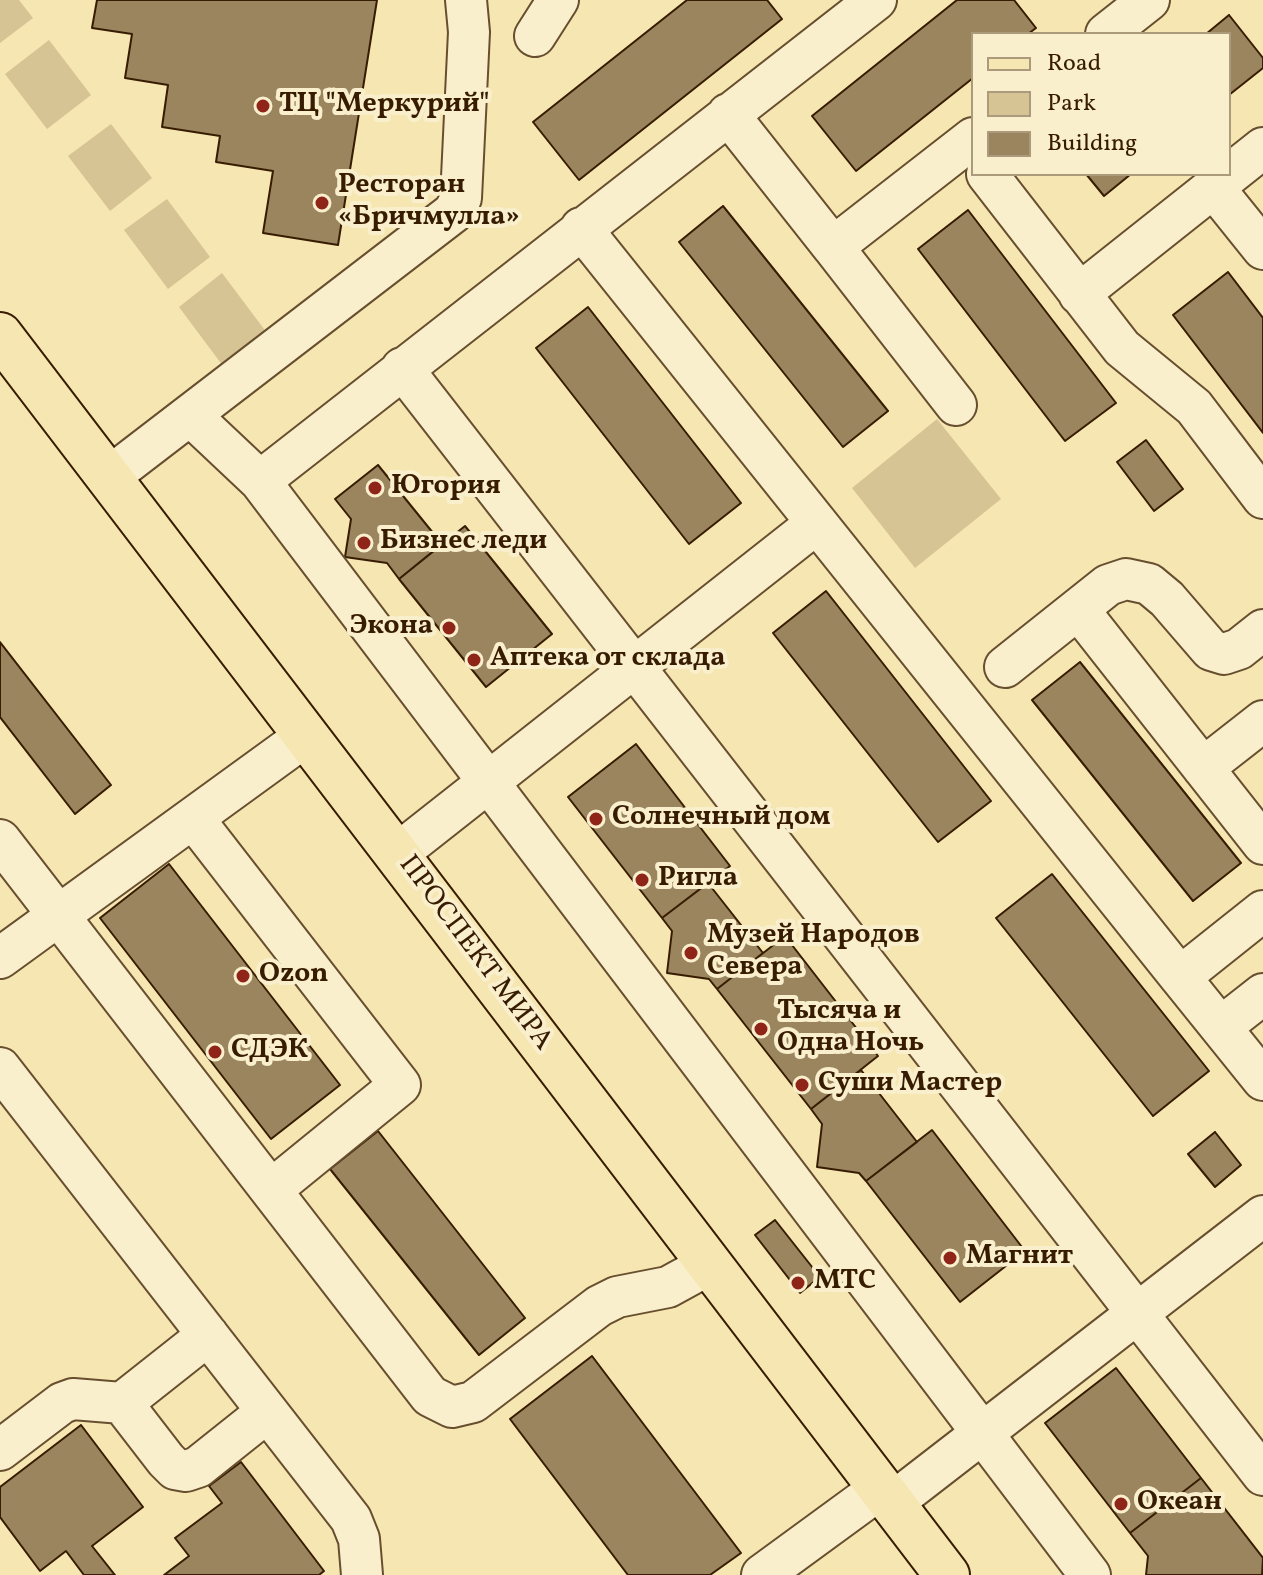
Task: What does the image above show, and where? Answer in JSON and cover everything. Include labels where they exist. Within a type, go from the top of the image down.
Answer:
[{"type":"main road","name":"ПРОСПЕКТ МИРА","points":[[0,335],[947,1575]]},
{"type":"street","points":[[109,477],[454,212],[461,198],[469,32],[466,0]]},
{"type":"street","points":[[535,36],[558,0]]},
{"type":"street","points":[[260,481],[876,0]]},
{"type":"street","points":[[1109,32],[1149,0]]},
{"type":"street","points":[[728,114],[956,405]]},
{"type":"street","points":[[1231,174],[1263,148]]},
{"type":"street","points":[[833,247],[971,155]]},
{"type":"street","points":[[991,176],[1122,348],[1194,407],[1263,498]]},
{"type":"street","points":[[1079,294],[1229,176]]},
{"type":"street","points":[[1214,188],[1263,249]]},
{"type":"street","points":[[581,228],[1263,1080]]},
{"type":"street","points":[[402,368],[1263,1475]]},
{"type":"street","points":[[190,415],[260,481],[1090,1575]]},
{"type":"street","points":[[397,854],[817,523]]},
{"type":"street","points":[[1005,667],[1108,585],[1126,579],[1149,584],[1211,650],[1224,654],[1239,649],[1263,630]]},
{"type":"street","points":[[1078,609],[1263,844]]},
{"type":"street","points":[[1203,768],[1263,721]]},
{"type":"street","points":[[0,958],[57,913],[307,735]]},
{"type":"street","points":[[193,818],[400,1085],[271,1190]]},
{"type":"street","points":[[0,840],[430,1396],[452,1407],[473,1402],[599,1306],[617,1297],[668,1287],[710,1264]]},
{"type":"street","points":[[1180,977],[1263,911]]},
{"type":"street","points":[[1221,1027],[1263,994]]},
{"type":"street","points":[[0,1068],[351,1519],[359,1539],[362,1575]]},
{"type":"street","points":[[762,1575],[983,1432],[1263,1216]]},
{"type":"street","points":[[0,1450],[62,1403],[73,1399],[122,1403],[208,1335]]},
{"type":"street","points":[[122,1403],[166,1460],[175,1469],[186,1471],[198,1467],[267,1412]]},
{"type":"green space","points":[[0,0],[19,0],[33,18],[0,43]]},
{"type":"green space","points":[[49,40],[91,95],[47,129],[5,74]]},
{"type":"green space","points":[[111,124],[152,178],[110,211],[68,156]]},
{"type":"green space","points":[[167,199],[210,257],[168,289],[124,230]]},
{"type":"green space","points":[[222,273],[267,333],[223,366],[179,307]]},
{"type":"green space","points":[[937,419],[1001,499],[915,568],[852,488]]},
{"type":"building","name":"ТЦ \"Меркурий\"","points":[[97,0],[377,0],[338,245],[263,233],[273,171],[216,162],[220,136],[162,127],[168,85],[125,78],[132,34],[92,28]]},
{"type":"building","points":[[687,0],[767,0],[782,19],[579,180],[533,122]]},
{"type":"building","points":[[957,0],[1014,0],[1036,28],[1031,32],[971,32],[971,80],[856,171],[812,116]]},
{"type":"building","points":[[1229,15],[1263,58],[1263,68],[1231,93],[1231,32],[1208,32]]},
{"type":"building","points":[[1088,176],[1129,176],[1104,196]]},
{"type":"building","points":[[723,206],[888,411],[843,447],[679,242]]},
{"type":"building","points":[[968,210],[1116,403],[1065,441],[918,249]]},
{"type":"building","points":[[1228,272],[1263,318],[1263,433],[1173,315]]},
{"type":"building","points":[[588,307],[741,503],[689,544],[536,348]]},
{"type":"building","points":[[1146,440],[1183,489],[1154,511],[1117,462]]},
{"type":"building","points":[[378,465],[442,544],[399,579],[387,563],[345,557],[351,519],[335,499]]},
{"type":"building","points":[[465,526],[552,634],[486,687],[399,579]]},
{"type":"building","points":[[826,591],[991,801],[938,842],[773,633]]},
{"type":"building","points":[[0,642],[111,785],[75,814],[0,717]]},
{"type":"building","points":[[1080,662],[1241,863],[1193,901],[1032,700]]},
{"type":"building","points":[[636,744],[730,866],[662,918],[568,797]]},
{"type":"building","points":[[169,864],[340,1085],[271,1139],[100,918]]},
{"type":"building","points":[[1052,874],[1209,1071],[1153,1116],[996,918]]},
{"type":"building","points":[[708,883],[763,953],[717,989],[709,979],[667,973],[672,931],[662,918]]},
{"type":"building","points":[[785,936],[878,1056],[811,1109],[717,989]]},
{"type":"building","points":[[861,1070],[917,1142],[866,1181],[859,1173],[817,1167],[822,1124],[811,1109]]},
{"type":"building","points":[[932,1130],[1025,1251],[960,1302],[866,1181]]},
{"type":"building","points":[[378,1131],[525,1318],[479,1355],[330,1169]]},
{"type":"building","points":[[1215,1132],[1241,1165],[1215,1187],[1188,1154]]},
{"type":"building","points":[[775,1220],[820,1277],[800,1293],[755,1235]]},
{"type":"building","points":[[592,1356],[741,1553],[710,1575],[628,1575],[510,1419]]},
{"type":"building","points":[[1116,1368],[1201,1478],[1130,1533],[1045,1423]]},
{"type":"building","points":[[81,1425],[143,1507],[92,1546],[115,1575],[84,1575],[66,1551],[40,1571],[0,1517],[0,1487]]},
{"type":"building","points":[[241,1462],[324,1571],[319,1575],[164,1575],[189,1556],[175,1538],[222,1503],[209,1486]]},
{"type":"building","points":[[1201,1478],[1263,1558],[1262,1575],[1146,1575],[1148,1556],[1130,1533]]},
{"type":"place","name":"ТЦ \"Меркурий\"","points":[[263,106]]},
{"type":"place","name":"Ресторан «Бричмулла»","points":[[322,203]]},
{"type":"place","name":"Югория","points":[[375,488]]},
{"type":"place","name":"Бизнес леди","points":[[364,543]]},
{"type":"place","name":"Экона","points":[[449,628]]},
{"type":"place","name":"Аптека от склада","points":[[474,660]]},
{"type":"place","name":"Солнечный дом","points":[[596,819]]},
{"type":"place","name":"Ригла","points":[[642,880]]},
{"type":"place","name":"Музей Народов Севера","points":[[691,953]]},
{"type":"place","name":"Ozon","points":[[243,976]]},
{"type":"place","name":"Тысяча и Одна Ночь","points":[[761,1029]]},
{"type":"place","name":"СДЭК","points":[[215,1052]]},
{"type":"place","name":"Суши Мастер","points":[[802,1085]]},
{"type":"place","name":"Магнит","points":[[950,1258]]},
{"type":"place","name":"МТС","points":[[798,1283]]},
{"type":"place","name":"Океан","points":[[1121,1504]]}]
